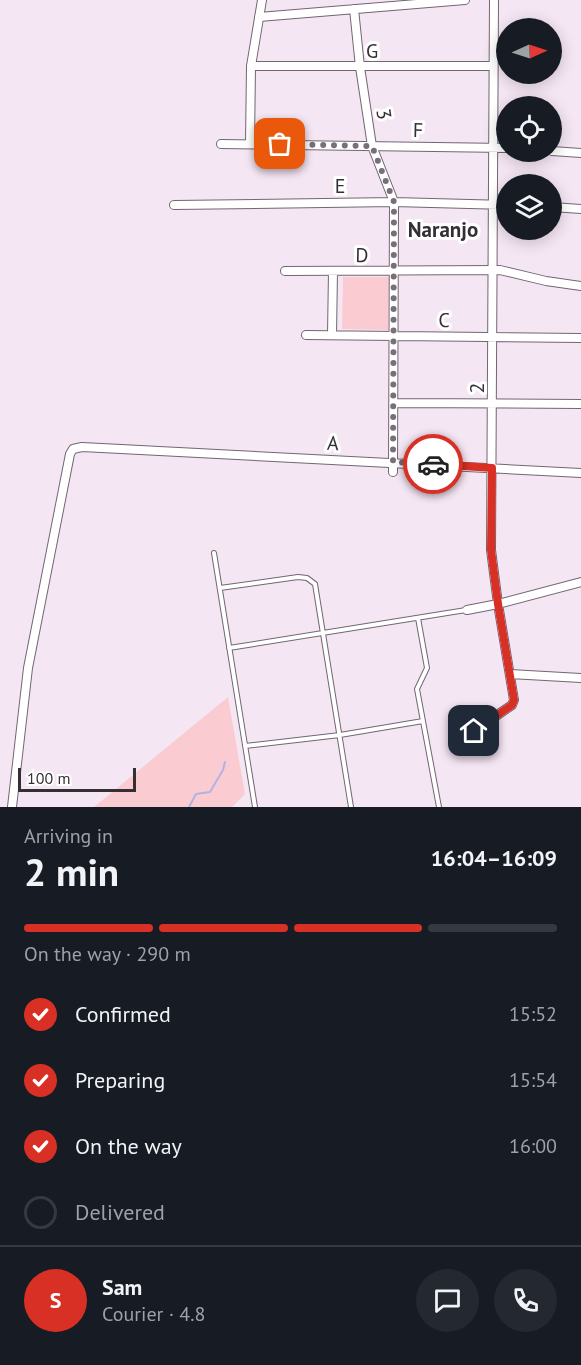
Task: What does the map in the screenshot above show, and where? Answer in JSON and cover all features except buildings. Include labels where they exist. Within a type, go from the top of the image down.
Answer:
[{"type":"street","points":[[250,143],[251,66],[262,0]]},
{"type":"street","points":[[259,17],[465,0]]},
{"type":"street","name":"2","points":[[455,744],[512,705],[514,700],[491,550],[494,0]]},
{"type":"street","name":"3","points":[[354,9],[372,146],[394,202],[393,472]]},
{"type":"street","name":"G","points":[[251,66],[494,66]]},
{"type":"street","name":"F","points":[[221,144],[494,147]]},
{"type":"street","points":[[562,152],[581,153]]},
{"type":"street","name":"E","points":[[174,205],[394,202],[496,204]]},
{"type":"street","points":[[562,208],[581,209]]},
{"type":"street","name":"D","points":[[285,271],[493,271],[581,286]]},
{"type":"street","points":[[332,335],[333,271]]},
{"type":"street","name":"C","points":[[306,335],[581,338]]},
{"type":"street","points":[[394,403],[581,404]]},
{"type":"street","name":"A","points":[[12,807],[28,668],[70,454],[73,449],[82,447],[581,473]]},
{"type":"street","points":[[467,610],[581,582]]},
{"type":"street","points":[[510,674],[581,678]]},
{"type":"lane","points":[[214,553],[255,807]]},
{"type":"lane","points":[[220,588],[298,577],[307,578],[315,584],[351,807]]},
{"type":"lane","points":[[229,648],[467,610]]},
{"type":"lane","points":[[418,618],[427,668],[417,689],[440,807]]},
{"type":"lane","points":[[245,746],[340,735],[423,721]]},
{"type":"shaded area","points":[[343,277],[389,277],[388,330],[342,329]]},
{"type":"shaded area","points":[[228,697],[245,794],[232,807],[94,807]]},
{"type":"waterway","points":[[189,807],[196,794],[210,792],[225,762]]},
{"type":"way so far","points":[[280,144],[372,146],[394,202],[393,462],[433,464]]},
{"type":"district","name":"Naranjo","points":[[443,230]]},
{"type":"route","points":[[433,464],[492,468],[491,550],[514,700],[512,705],[474,731]]}]
